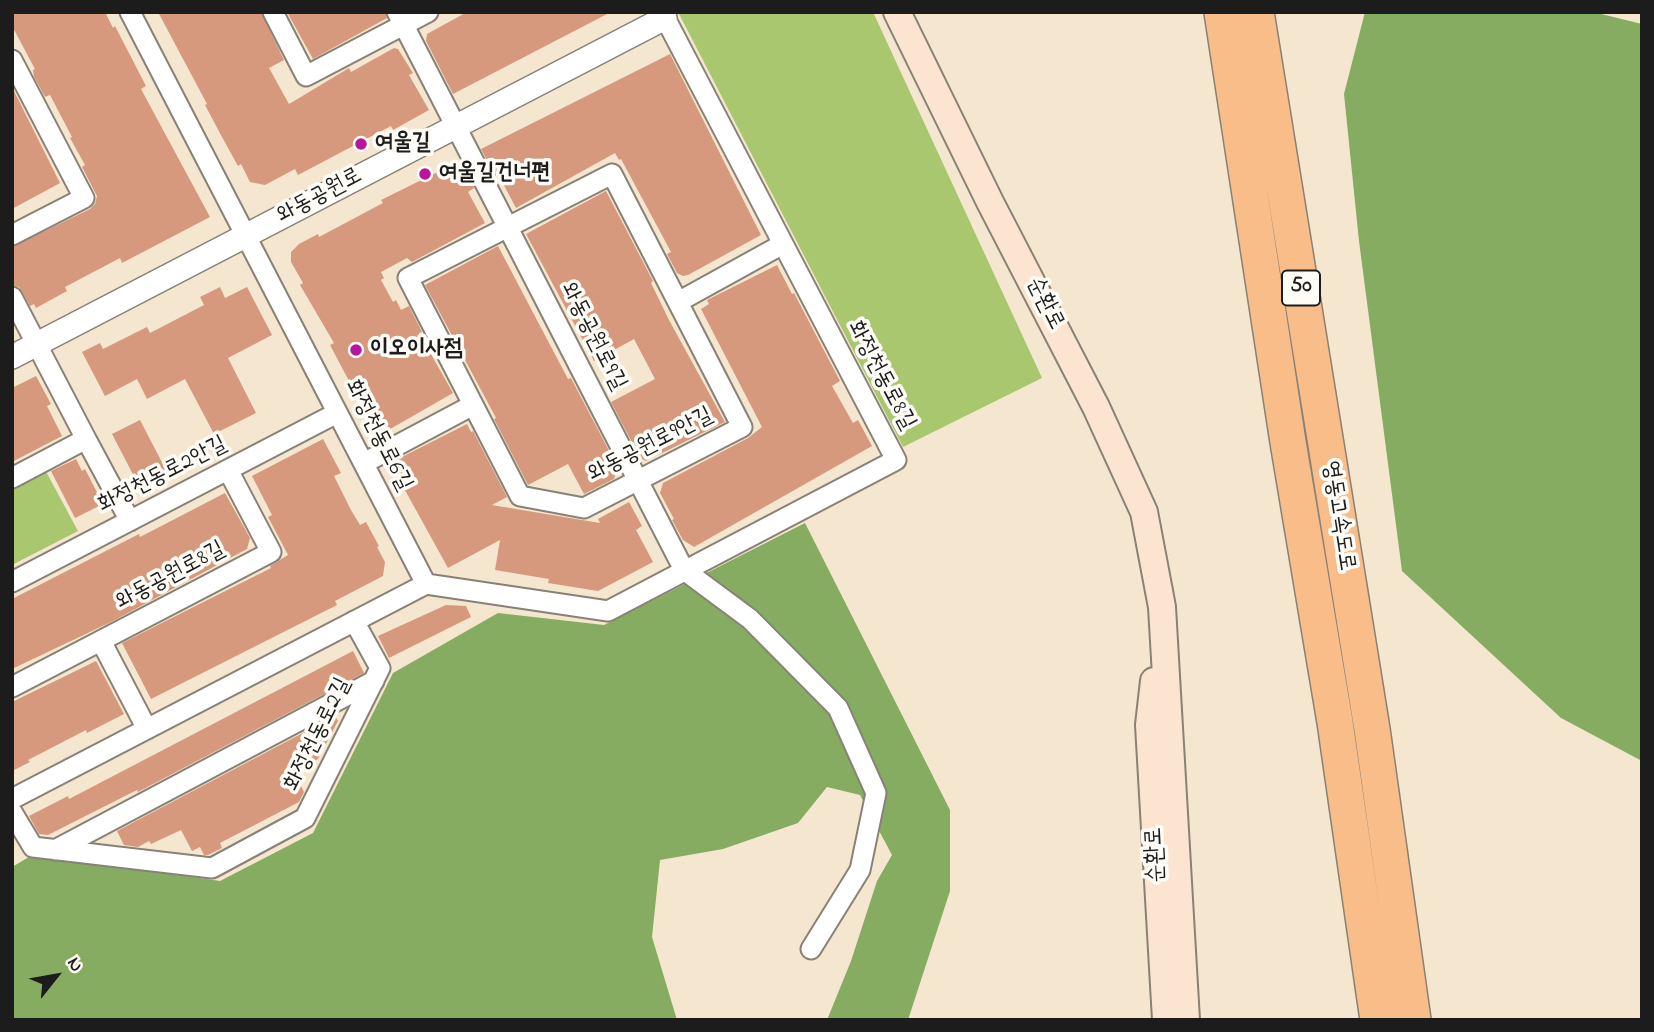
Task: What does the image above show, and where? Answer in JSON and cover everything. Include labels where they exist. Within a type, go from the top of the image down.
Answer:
[{"type":"highway","name":"영동고속도로","points":[[1222,12],[1335,722],[1378,1020]]},
{"type":"highway","name":"영동고속도로","points":[[1256,12],[1373,742],[1413,1020]]},
{"type":"main road","name":"순환로","points":[[897,12],[990,202],[1097,407],[1144,512],[1162,607],[1186,1020]]},
{"type":"main road","name":"순환로","points":[[1162,607],[1149,725],[1166,1020]]},
{"type":"street","name":"화정천동로6길","points":[[130,12],[426,584]]},
{"type":"street","points":[[273,12],[306,76],[400,19],[428,12]]},
{"type":"street","name":"와동공원로","points":[[12,357],[456,127],[663,15]]},
{"type":"street","name":"화정천동로8길","points":[[426,584],[608,611],[896,460],[663,15]]},
{"type":"street","name":"와동공원로9길","points":[[400,19],[684,570]]},
{"type":"street","points":[[12,60],[84,198],[12,235]]},
{"type":"street","name":"와동공원로9안길","points":[[612,174],[678,302],[742,427],[584,508],[520,496],[408,278],[612,174]]},
{"type":"street","points":[[678,302],[783,244]]},
{"type":"street","points":[[12,297],[130,521]]},
{"type":"street","points":[[364,463],[474,405]]},
{"type":"street","name":"화정천동로2안길","points":[[12,582],[337,413]]},
{"type":"street","points":[[12,478],[86,439]]},
{"type":"street","name":"와동공원로8길","points":[[12,687],[271,552],[228,470]]},
{"type":"street","points":[[684,570],[750,619],[838,708],[876,793],[860,870],[811,949]]},
{"type":"street","points":[[12,799],[426,584]]},
{"type":"street","points":[[354,621],[380,668],[374,681]]},
{"type":"street","points":[[101,641],[147,729]]},
{"type":"street","name":"화정천동로2길","points":[[55,850],[374,681]]},
{"type":"street","name":"화정천동로2길","points":[[12,812],[33,847],[212,868],[306,818],[374,681]]},
{"type":"green space","points":[[678,12],[873,12],[1042,378],[903,447]]},
{"type":"green space","points":[[1365,12],[1593,12],[1642,24],[1642,761],[1561,718],[1402,571],[1359,241],[1344,94]]},
{"type":"green space","points":[[43,466],[78,531],[12,565],[12,482]]},
{"type":"green space","points":[[805,523],[950,810],[950,891],[908,1020],[827,1020],[851,961],[877,881],[892,855],[860,795],[827,787],[798,823],[723,849],[660,860],[652,937],[677,1020],[12,1020],[12,867],[34,854],[220,881],[313,833],[393,673],[498,613],[604,625]]},
{"type":"building","points":[[12,12],[105,12],[146,86],[141,89],[210,217],[122,263],[120,258],[65,287],[67,291],[36,308],[34,304],[30,306],[19,287],[12,285],[12,247],[90,209],[97,196],[82,167],[85,165],[70,138],[72,137],[50,95],[45,97],[34,77],[35,69],[12,26]]},
{"type":"building","points":[[158,12],[261,12],[284,60],[269,68],[289,104],[349,68],[351,72],[394,48],[398,49],[413,73],[409,75],[429,110],[393,130],[391,126],[298,175],[295,169],[265,185],[250,182],[222,137]]},
{"type":"building","points":[[287,12],[385,12],[387,18],[313,59]]},
{"type":"building","points":[[467,12],[611,12],[453,94],[426,41],[427,34]]},
{"type":"building","points":[[670,54],[761,235],[683,276],[677,273],[667,254],[671,252],[621,159],[619,160],[615,153],[516,208],[481,149]]},
{"type":"building","points":[[12,87],[60,183],[12,209]]},
{"type":"building","points":[[460,161],[474,188],[468,192],[485,223],[412,262],[407,258],[381,272],[384,278],[381,280],[393,302],[396,300],[401,310],[409,306],[422,332],[419,333],[453,393],[378,436],[330,345],[334,343],[300,285],[303,283],[291,262],[291,252],[299,244],[318,234],[319,237],[383,203],[381,200]]},
{"type":"building","points":[[606,191],[653,281],[651,283],[669,320],[725,422],[646,461],[640,458],[611,402],[655,379],[634,339],[594,361],[526,234]]},
{"type":"building","points":[[498,246],[618,468],[614,479],[584,494],[568,464],[528,485],[494,419],[496,418],[425,285]]},
{"type":"building","points":[[777,265],[840,381],[832,386],[853,423],[858,420],[872,446],[694,547],[683,540],[672,520],[674,519],[660,493],[663,483],[748,438],[762,427],[701,309],[709,304],[707,300]]},
{"type":"building","points":[[220,287],[225,298],[247,287],[272,335],[228,358],[256,413],[214,434],[185,379],[147,399],[137,379],[105,396],[82,352],[100,343],[103,349],[147,327],[150,333],[204,305],[200,297]]},
{"type":"building","points":[[36,376],[51,404],[47,406],[62,436],[12,462],[12,388]]},
{"type":"building","points":[[140,420],[168,474],[140,488],[112,434]]},
{"type":"building","points":[[467,424],[507,497],[492,505],[600,523],[598,519],[629,502],[642,526],[636,530],[653,562],[598,591],[548,583],[549,579],[495,570],[500,540],[448,568],[390,463]]},
{"type":"building","points":[[323,439],[341,473],[334,476],[351,510],[360,525],[366,522],[379,546],[377,547],[385,562],[383,576],[335,601],[337,605],[151,699],[122,643],[271,568],[270,566],[288,555],[268,517],[272,515],[252,476]]},
{"type":"building","points":[[76,459],[82,471],[85,469],[103,504],[75,518],[51,471]]},
{"type":"building","points":[[225,493],[250,538],[247,549],[111,622],[12,669],[12,599]]},
{"type":"building","points":[[446,605],[466,606],[471,617],[389,658],[378,636]]},
{"type":"building","points":[[353,651],[364,673],[138,792],[137,790],[48,835],[39,834],[29,816],[68,796],[69,799]]},
{"type":"building","points":[[96,661],[124,714],[87,733],[86,730],[12,771],[12,702]]},
{"type":"building","points":[[335,716],[338,721],[318,759],[294,772],[304,792],[299,802],[220,843],[222,848],[208,855],[204,855],[200,847],[192,851],[181,830],[151,844],[149,841],[138,847],[124,845],[117,831]]},
{"type":"place","name":"여울길","points":[[361,144]]},
{"type":"place","name":"여울길건너편","points":[[425,174]]},
{"type":"place","name":"이오이사점","points":[[356,350]]}]
